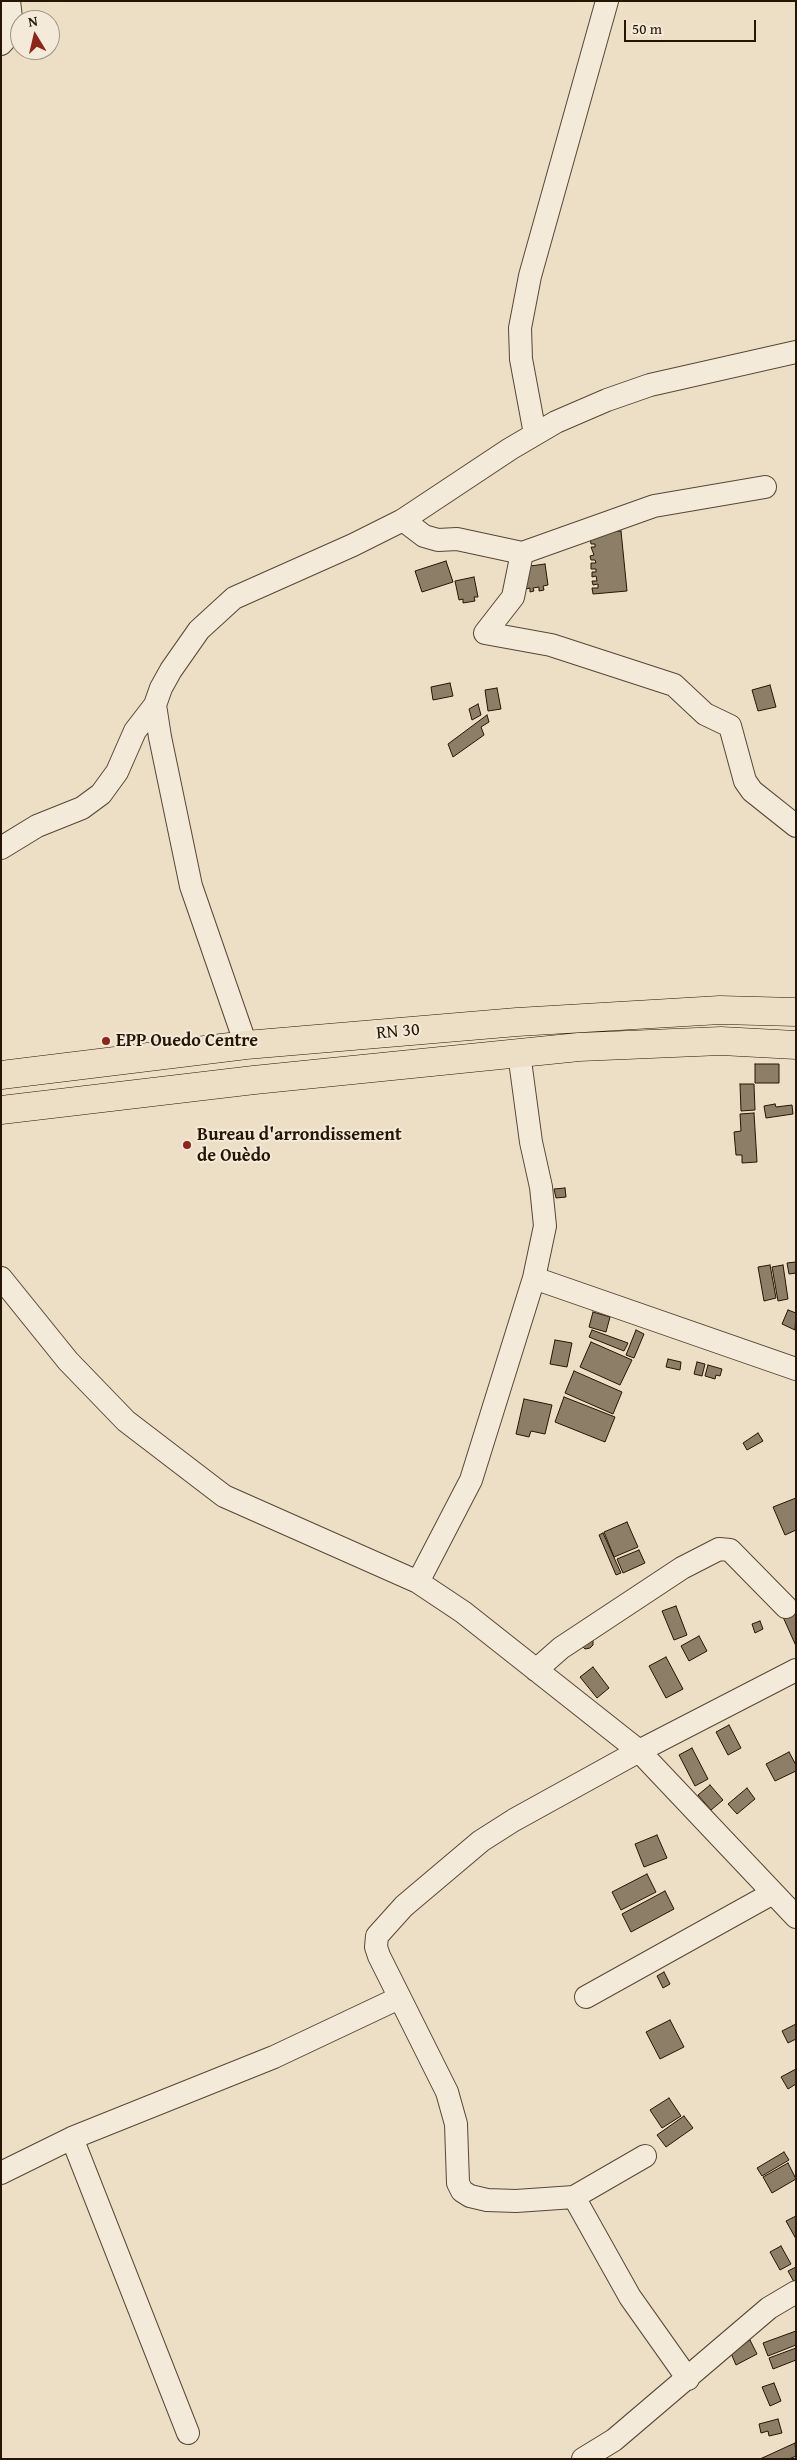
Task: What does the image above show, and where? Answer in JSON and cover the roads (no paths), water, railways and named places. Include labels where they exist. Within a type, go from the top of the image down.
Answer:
[{"type":"main road","name":"RN 30","points":[[1,1075],[246,1045],[580,1017],[720,1010],[796,1012]]},
{"type":"main road","name":"RN 30","points":[[1,1110],[254,1080],[579,1047],[721,1042],[796,1044]]},
{"type":"street","points":[[1,44],[9,34],[12,26],[9,1]]},
{"type":"street","points":[[535,434],[521,359],[520,328],[530,276],[607,1]]},
{"type":"street","points":[[1,848],[37,826],[82,808],[101,794],[117,772],[135,731],[155,705],[161,688],[199,630],[234,598],[403,520],[510,448],[535,434],[608,400],[650,385],[796,352]]},
{"type":"street","points":[[403,520],[424,536],[438,540],[458,539],[522,553],[654,506],[765,486]]},
{"type":"street","points":[[522,553],[513,597],[485,633],[550,645],[674,685],[705,714],[730,726],[745,781],[752,791],[796,826]]},
{"type":"street","points":[[155,705],[160,738],[191,886],[246,1045]]},
{"type":"street","points":[[418,1582],[471,1480],[534,1278],[545,1226],[541,1187],[531,1142],[518,1053]]},
{"type":"street","points":[[1,1278],[68,1361],[126,1421],[224,1496],[418,1582],[463,1612],[639,1751],[796,1917]]},
{"type":"street","points":[[534,1278],[796,1369]]},
{"type":"street","points":[[536,1670],[561,1648],[682,1568],[719,1549],[730,1550],[786,1607]]},
{"type":"street","points":[[645,2156],[574,2197],[516,2201],[487,2200],[470,2196],[462,2191],[458,2183],[456,2124],[447,2092],[399,1998],[376,1947],[377,1936],[404,1906],[481,1841],[514,1820],[639,1751],[796,1670]]},
{"type":"street","points":[[586,1997],[773,1894]]},
{"type":"street","points":[[1,2173],[72,2138],[274,2057],[399,1998]]},
{"type":"street","points":[[72,2138],[188,2433]]},
{"type":"street","points":[[574,2197],[630,2298],[688,2379]]},
{"type":"street","points":[[583,2459],[614,2440],[688,2379],[769,2308],[796,2292]]},
{"type":"place","name":"EPP Ouedo Centre","points":[[106,1041]]},
{"type":"place","name":"Bureau d'arrondissement de Ouèdo","points":[[187,1145]]}]
